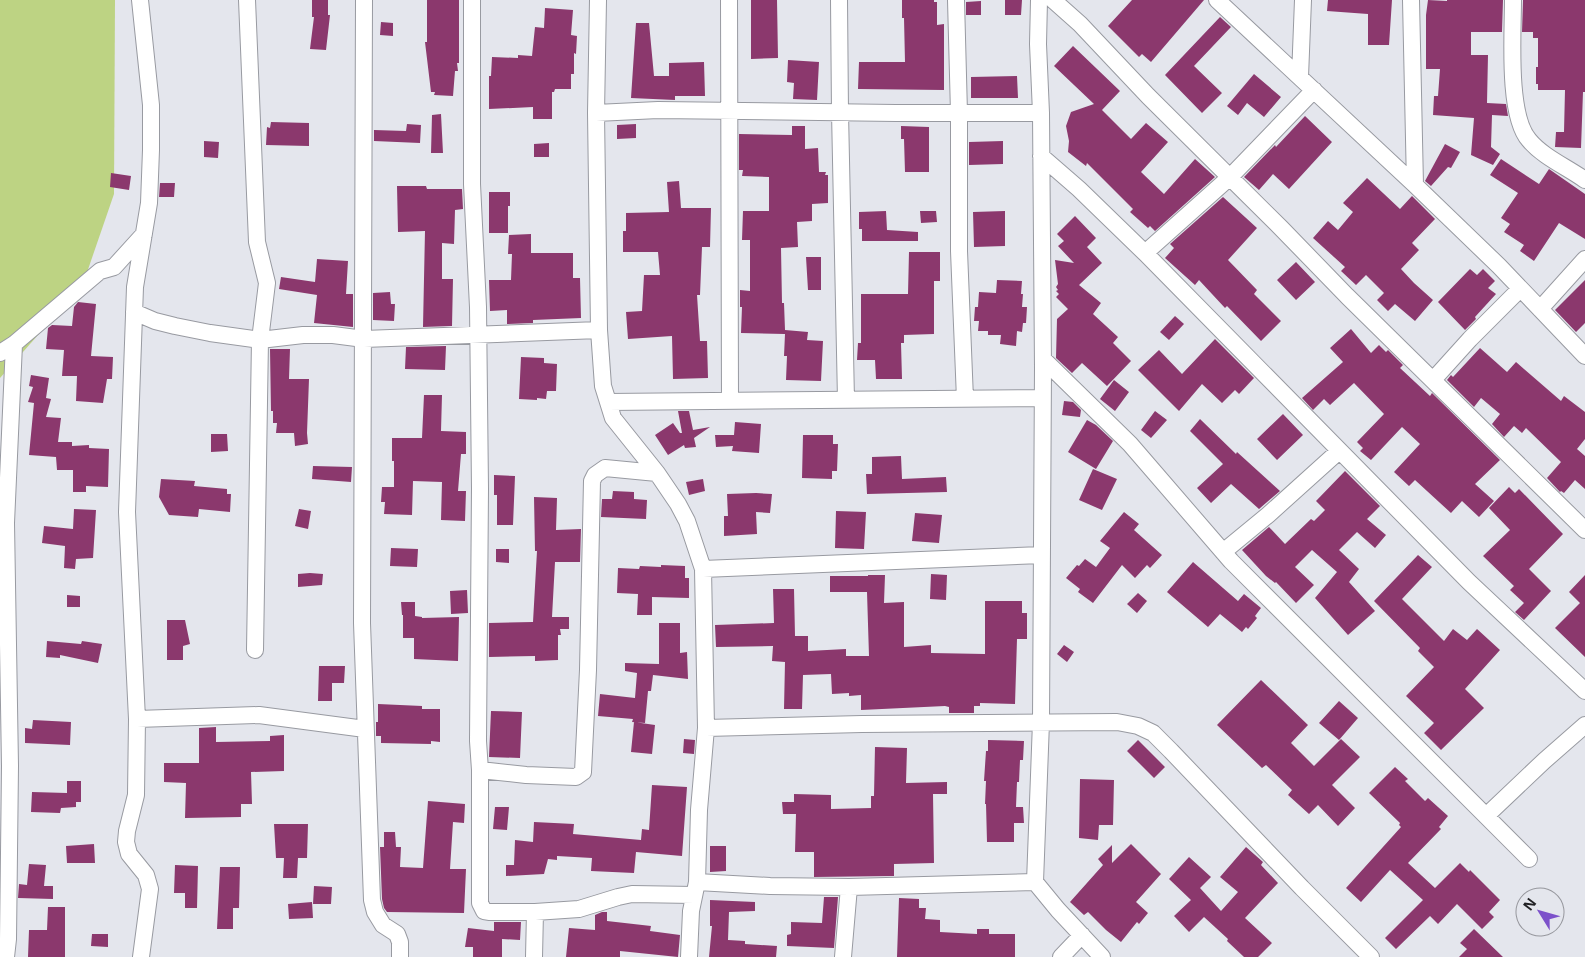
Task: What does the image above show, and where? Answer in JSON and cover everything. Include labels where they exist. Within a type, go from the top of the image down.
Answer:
[{"type":"street","points":[[140,0],[150,106],[149,203],[135,287],[134,312],[127,512],[137,719],[136,795],[126,842],[129,854],[146,874],[150,889],[141,957]]},
{"type":"street","points":[[247,0],[257,242],[267,282],[260,340],[255,650]]},
{"type":"street","points":[[364,0],[362,623],[372,900],[375,912],[383,925],[397,934],[400,942],[400,957]]},
{"type":"street","points":[[472,0],[472,184],[478,334],[480,489],[478,741],[481,907],[490,912],[579,910],[632,894],[696,888],[770,886],[849,887],[1035,882]]},
{"type":"street","points":[[598,0],[596,113],[599,330],[603,386],[613,418],[657,473],[678,504],[687,521],[703,569],[706,728],[696,888],[691,911],[689,957]]},
{"type":"street","points":[[729,0],[731,112],[730,401]]},
{"type":"street","points":[[840,0],[840,112],[846,400]]},
{"type":"street","points":[[956,0],[959,113],[959,251],[965,399]]},
{"type":"street","points":[[1039,0],[1043,359],[1041,722],[1035,882],[1102,957]]},
{"type":"street","points":[[1053,0],[1080,24],[1347,296],[1585,530]]},
{"type":"street","points":[[1217,0],[1499,266],[1585,356]]},
{"type":"street","points":[[1300,77],[1303,0]]},
{"type":"street","points":[[1411,0],[1415,185]]},
{"type":"street","points":[[1513,0],[1513,82],[1521,127],[1528,139],[1542,152],[1585,180]]},
{"type":"street","points":[[1144,253],[1230,177],[1314,90]]},
{"type":"street","points":[[596,113],[658,110],[1041,113]]},
{"type":"street","points":[[1041,156],[1079,189],[1144,253],[1469,582],[1585,691]]},
{"type":"street","points":[[0,353],[14,344],[100,271],[114,267],[144,234]]},
{"type":"street","points":[[1540,309],[1585,259]]},
{"type":"street","points":[[114,267],[135,287]]},
{"type":"street","points":[[1433,380],[1470,339],[1520,289]]},
{"type":"street","points":[[134,312],[155,321],[175,326],[260,340],[303,335],[333,335],[364,339],[599,330]]},
{"type":"street","points":[[6,957],[8,939],[10,766],[6,523],[14,344]]},
{"type":"street","points":[[1043,359],[1130,444],[1223,552],[1529,859]]},
{"type":"street","points":[[608,402],[1042,398]]},
{"type":"street","points":[[1223,552],[1268,515],[1339,451]]},
{"type":"street","points":[[480,770],[576,777],[583,772],[588,670],[592,481],[595,475],[605,468],[657,473]]},
{"type":"street","points":[[703,569],[1042,555]]},
{"type":"street","points":[[137,719],[258,715],[366,729]]},
{"type":"street","points":[[706,728],[1041,722],[1117,722],[1138,726],[1153,733],[1370,957]]},
{"type":"street","points":[[1486,816],[1585,725]]},
{"type":"street","points":[[843,957],[849,887]]},
{"type":"street","points":[[534,957],[535,912]]},
{"type":"street","points":[[1061,957],[1082,935]]},
{"type":"green space","points":[[0,0],[115,0],[114,194],[83,284],[0,378]]},
{"type":"building","points":[[312,0],[328,0],[328,15],[330,15],[326,50],[310,49],[314,17],[312,17]]},
{"type":"building","points":[[427,0],[459,0],[459,63],[457,63],[458,71],[455,71],[453,96],[434,95],[435,92],[431,92],[425,42],[427,42]]},
{"type":"building","points":[[751,0],[777,0],[778,58],[751,59]]},
{"type":"building","points":[[902,0],[934,0],[934,2],[937,2],[937,25],[944,24],[944,90],[858,89],[859,62],[905,62]]},
{"type":"building","points":[[1005,0],[1022,0],[1021,15],[1005,15]]},
{"type":"building","points":[[1132,0],[1204,0],[1151,62],[1142,54],[1139,57],[1108,26]]},
{"type":"building","points":[[1328,0],[1392,0],[1389,45],[1368,45],[1368,14],[1327,11]]},
{"type":"building","points":[[1428,0],[1503,0],[1502,32],[1471,32],[1471,55],[1488,55],[1487,103],[1506,104],[1508,116],[1492,115],[1491,147],[1500,154],[1493,165],[1471,155],[1474,118],[1433,115],[1434,96],[1438,96],[1440,69],[1426,69],[1426,15]]},
{"type":"building","points":[[1523,0],[1585,0],[1585,92],[1583,92],[1581,148],[1555,147],[1556,132],[1564,132],[1565,90],[1538,90],[1536,67],[1538,67],[1538,38],[1533,38],[1533,32],[1522,32]]},
{"type":"building","points":[[981,1],[981,15],[966,15],[966,2]]},
{"type":"building","points":[[545,8],[573,10],[571,35],[577,36],[576,54],[574,53],[574,74],[571,74],[571,89],[555,89],[552,92],[552,119],[533,119],[533,107],[489,109],[489,76],[491,76],[492,57],[518,58],[518,55],[532,56],[535,27],[544,28]]},
{"type":"building","points":[[1220,17],[1231,27],[1194,66],[1222,93],[1202,113],[1165,75]]},
{"type":"building","points":[[381,22],[393,23],[393,36],[380,35]]},
{"type":"building","points":[[636,23],[649,23],[654,76],[669,76],[669,63],[704,62],[705,96],[675,96],[675,100],[631,98]]},
{"type":"building","points":[[1073,46],[1120,91],[1102,110],[1131,139],[1146,123],[1168,142],[1141,172],[1164,194],[1195,159],[1215,177],[1155,231],[1150,226],[1148,228],[1130,212],[1133,209],[1087,163],[1086,166],[1068,152],[1069,141],[1066,126],[1071,112],[1094,104],[1054,66]]},
{"type":"building","points":[[788,60],[819,62],[817,100],[793,99],[794,83],[787,82]]},
{"type":"building","points":[[1254,74],[1281,97],[1264,117],[1247,103],[1238,115],[1227,106]]},
{"type":"building","points":[[1017,76],[1018,98],[971,98],[971,77]]},
{"type":"building","points":[[441,114],[443,153],[431,153],[432,115]]},
{"type":"building","points":[[1305,116],[1332,142],[1289,189],[1273,174],[1259,190],[1244,177]]},
{"type":"building","points":[[271,122],[309,123],[309,146],[266,145],[267,127],[270,128]]},
{"type":"building","points":[[407,124],[421,125],[420,143],[374,141],[374,130],[406,131]]},
{"type":"building","points":[[636,124],[636,138],[617,139],[617,125]]},
{"type":"building","points":[[792,126],[805,126],[805,149],[818,148],[819,172],[826,172],[825,175],[828,175],[828,203],[812,204],[812,221],[797,222],[798,247],[781,248],[782,303],[784,303],[785,330],[808,332],[807,340],[823,341],[821,381],[786,380],[787,356],[784,356],[785,334],[741,333],[742,307],[740,307],[740,290],[750,291],[750,240],[742,240],[743,211],[769,211],[769,177],[742,176],[743,170],[739,170],[739,134],[792,135]]},
{"type":"building","points":[[901,126],[929,127],[929,172],[905,172],[904,139],[901,139]]},
{"type":"building","points":[[204,141],[219,142],[218,158],[204,157]]},
{"type":"building","points":[[1003,141],[1003,164],[969,165],[969,142]]},
{"type":"building","points":[[549,143],[549,157],[534,157],[534,144]]},
{"type":"building","points":[[1445,144],[1460,152],[1451,168],[1448,167],[1431,186],[1425,181]]},
{"type":"building","points":[[1501,159],[1539,184],[1549,169],[1585,194],[1585,239],[1559,223],[1534,261],[1520,251],[1524,245],[1504,232],[1510,224],[1501,218],[1518,193],[1490,175]]},
{"type":"building","points":[[111,173],[131,176],[129,190],[110,187]]},
{"type":"building","points":[[1367,178],[1400,209],[1412,196],[1435,219],[1412,243],[1419,250],[1401,269],[1433,300],[1415,321],[1395,304],[1388,311],[1377,300],[1384,293],[1366,275],[1356,285],[1341,271],[1345,267],[1313,238],[1328,221],[1338,230],[1353,212],[1343,203]]},
{"type":"building","points":[[679,181],[681,208],[711,208],[710,247],[702,247],[700,295],[697,295],[700,341],[707,341],[708,378],[673,379],[672,336],[628,339],[626,312],[642,311],[644,275],[660,275],[658,252],[623,252],[623,231],[626,231],[626,213],[669,212],[667,182]]},
{"type":"building","points":[[160,183],[175,183],[174,197],[159,197]]},
{"type":"building","points":[[397,186],[426,186],[427,189],[462,189],[463,209],[455,210],[454,244],[442,243],[442,279],[453,279],[452,326],[423,327],[425,231],[398,232]]},
{"type":"building","points":[[489,192],[510,192],[508,233],[489,233]]},
{"type":"building","points":[[1223,197],[1257,228],[1228,260],[1257,290],[1254,294],[1281,321],[1261,341],[1227,306],[1225,308],[1199,280],[1195,285],[1165,258],[1174,248],[1170,244]]},
{"type":"building","points":[[886,211],[887,230],[918,232],[918,241],[862,241],[862,229],[859,229],[859,212]]},
{"type":"building","points":[[920,211],[936,211],[937,222],[921,223]]},
{"type":"building","points":[[1005,211],[1005,246],[974,247],[973,212]]},
{"type":"building","points":[[1075,216],[1096,238],[1087,247],[1102,263],[1079,285],[1101,303],[1093,314],[1118,337],[1113,343],[1131,361],[1107,386],[1082,363],[1072,373],[1056,358],[1057,319],[1068,309],[1056,297],[1059,294],[1056,291],[1058,290],[1056,287],[1058,284],[1055,260],[1074,263],[1058,246],[1064,241],[1057,234]]},
{"type":"building","points":[[531,234],[531,253],[573,253],[573,278],[580,278],[581,318],[533,320],[533,323],[507,324],[507,310],[490,311],[489,280],[511,280],[512,254],[508,254],[509,235]]},
{"type":"building","points":[[909,252],[940,252],[940,281],[934,281],[934,334],[904,335],[904,343],[901,343],[902,379],[876,379],[875,360],[857,360],[858,343],[861,343],[861,294],[908,294]]},
{"type":"building","points":[[806,257],[821,257],[821,290],[808,290]]},
{"type":"building","points":[[317,259],[348,261],[346,294],[353,294],[353,327],[314,323],[317,295],[279,289],[281,277],[315,282]]},
{"type":"building","points":[[1296,262],[1315,282],[1296,300],[1277,280]]},
{"type":"building","points":[[1470,269],[1477,275],[1483,269],[1495,281],[1488,288],[1496,294],[1465,330],[1438,302]]},
{"type":"building","points":[[997,280],[1022,281],[1022,307],[1027,307],[1026,323],[1023,323],[1022,332],[1017,331],[1016,346],[1000,344],[1001,335],[988,335],[988,331],[978,331],[979,321],[974,321],[975,307],[978,307],[979,292],[996,293]]},
{"type":"building","points":[[1585,280],[1585,323],[1576,332],[1555,310]]},
{"type":"building","points":[[390,292],[391,304],[395,304],[394,321],[373,320],[373,293]]},
{"type":"building","points":[[78,302],[96,304],[91,356],[113,357],[112,379],[107,379],[103,403],[76,401],[77,376],[62,376],[64,350],[46,349],[48,328],[52,325],[72,326],[74,307]]},
{"type":"building","points":[[1175,316],[1184,324],[1169,340],[1160,332]]},
{"type":"building","points":[[1351,329],[1371,353],[1379,345],[1386,352],[1388,350],[1403,365],[1400,368],[1430,396],[1432,393],[1500,460],[1475,484],[1494,501],[1479,517],[1462,501],[1451,513],[1415,480],[1409,486],[1394,472],[1420,444],[1402,427],[1371,460],[1360,451],[1363,448],[1357,442],[1384,414],[1354,383],[1330,405],[1324,399],[1313,410],[1302,398],[1343,362],[1330,348]]},
{"type":"building","points":[[1215,339],[1254,378],[1239,394],[1235,390],[1222,403],[1202,384],[1179,411],[1138,370],[1159,350],[1182,374]]},
{"type":"building","points":[[446,346],[445,370],[405,369],[406,347]]},
{"type":"building","points":[[1480,348],[1507,372],[1516,362],[1561,401],[1564,396],[1585,412],[1585,439],[1577,449],[1585,456],[1585,489],[1575,480],[1564,493],[1560,492],[1547,478],[1561,462],[1526,428],[1522,433],[1514,426],[1504,437],[1492,424],[1500,414],[1481,398],[1474,407],[1447,380],[1451,375],[1453,377]]},
{"type":"building","points":[[270,349],[290,349],[289,379],[309,379],[308,444],[295,446],[294,433],[276,433],[277,423],[273,423],[273,411],[271,411]]},
{"type":"building","points":[[521,357],[544,358],[544,363],[557,364],[556,391],[547,391],[546,399],[519,399]]},
{"type":"building","points":[[31,375],[49,378],[46,398],[51,399],[46,417],[61,418],[58,442],[72,442],[72,446],[89,445],[89,448],[109,449],[108,487],[86,486],[86,492],[73,492],[73,470],[57,470],[56,457],[29,455],[34,403],[28,402],[33,387],[29,386]]},
{"type":"building","points":[[1114,380],[1129,392],[1115,411],[1100,399]]},
{"type":"building","points":[[424,395],[442,395],[441,431],[466,432],[466,454],[461,454],[458,491],[466,491],[465,521],[441,520],[442,482],[413,481],[412,515],[384,514],[385,502],[381,502],[382,487],[394,487],[392,438],[422,438]]},
{"type":"building","points":[[1064,401],[1073,402],[1081,410],[1080,417],[1062,415]]},
{"type":"building","points":[[678,411],[689,411],[693,430],[710,427],[694,438],[696,447],[685,448],[684,445],[668,455],[655,435],[673,423],[682,433]]},
{"type":"building","points":[[1155,411],[1167,420],[1151,438],[1141,430]]},
{"type":"building","points":[[1283,414],[1303,435],[1277,460],[1257,439]]},
{"type":"building","points":[[1200,419],[1236,454],[1237,452],[1280,491],[1259,509],[1231,484],[1211,503],[1197,488],[1223,464],[1190,431]]},
{"type":"building","points":[[1087,420],[1096,425],[1113,441],[1096,469],[1068,452]]},
{"type":"building","points":[[735,422],[761,424],[759,453],[732,451],[733,446],[716,447],[715,435],[734,435]]},
{"type":"building","points":[[211,434],[227,434],[228,451],[211,452]]},
{"type":"building","points":[[803,435],[833,435],[833,444],[838,444],[837,471],[832,471],[832,479],[802,478]]},
{"type":"building","points":[[901,456],[902,479],[946,477],[947,492],[867,494],[866,474],[872,474],[872,457]]},
{"type":"building","points":[[313,466],[352,467],[351,482],[312,479]]},
{"type":"building","points":[[1093,469],[1117,479],[1102,510],[1079,500]]},
{"type":"building","points":[[1345,471],[1380,506],[1367,519],[1386,535],[1375,548],[1357,532],[1339,550],[1359,569],[1349,582],[1375,611],[1348,635],[1315,598],[1337,572],[1312,550],[1295,567],[1314,585],[1296,603],[1276,582],[1266,576],[1242,550],[1269,527],[1285,544],[1311,519],[1314,521],[1325,510],[1316,501]]},
{"type":"building","points":[[494,475],[515,476],[513,525],[497,525],[497,495],[494,495]]},
{"type":"building","points":[[161,479],[195,481],[194,486],[227,489],[227,494],[231,494],[230,512],[199,509],[198,517],[169,515],[159,497]]},
{"type":"building","points":[[703,479],[705,491],[689,495],[686,482]]},
{"type":"building","points":[[1509,487],[1515,493],[1519,489],[1563,534],[1529,569],[1551,591],[1524,620],[1515,612],[1524,603],[1510,590],[1514,586],[1483,556],[1510,530],[1489,508]]},
{"type":"building","points":[[613,491],[634,492],[634,499],[647,500],[646,519],[601,517],[602,499],[612,499]]},
{"type":"building","points":[[727,494],[772,494],[770,513],[756,512],[757,534],[724,536],[724,516],[728,516]]},
{"type":"building","points":[[534,497],[557,498],[556,530],[581,529],[580,562],[555,562],[552,617],[569,617],[569,629],[560,629],[561,635],[558,635],[558,660],[535,661],[535,656],[489,657],[489,623],[533,622],[537,551],[535,551]]},
{"type":"building","points":[[74,509],[96,510],[93,558],[76,559],[75,569],[64,568],[65,546],[42,543],[44,526],[73,529]]},
{"type":"building","points":[[299,509],[311,511],[308,529],[295,526]]},
{"type":"building","points":[[836,511],[866,512],[864,549],[835,548]]},
{"type":"building","points":[[1124,512],[1139,524],[1134,530],[1162,555],[1150,568],[1147,565],[1135,578],[1122,565],[1093,603],[1078,592],[1080,589],[1066,578],[1085,559],[1096,567],[1110,548],[1100,541]]},
{"type":"building","points":[[915,513],[942,515],[939,543],[912,541]]},
{"type":"building","points":[[391,548],[418,549],[417,567],[390,566]]},
{"type":"building","points":[[496,549],[509,549],[509,563],[496,562]]},
{"type":"building","points":[[1418,555],[1432,567],[1402,599],[1444,641],[1453,629],[1467,640],[1477,629],[1500,650],[1465,689],[1484,708],[1441,750],[1424,733],[1434,723],[1406,696],[1434,667],[1418,651],[1420,648],[1374,601]]},
{"type":"building","points":[[1193,562],[1238,601],[1244,594],[1261,608],[1255,616],[1257,618],[1248,629],[1246,627],[1242,632],[1220,614],[1208,627],[1167,592]]},
{"type":"building","points":[[661,565],[685,566],[685,578],[689,578],[689,598],[652,597],[652,615],[637,615],[638,594],[617,593],[618,568],[639,569],[640,566],[661,567]]},
{"type":"building","points":[[298,574],[323,574],[322,585],[298,587]]},
{"type":"building","points":[[931,574],[947,575],[946,600],[930,599]]},
{"type":"building","points":[[885,575],[884,603],[904,602],[904,647],[931,645],[931,653],[985,654],[985,601],[1022,601],[1022,613],[1027,613],[1027,639],[1017,639],[1015,704],[980,703],[980,706],[974,706],[974,713],[949,713],[949,707],[945,706],[861,710],[861,695],[849,696],[849,693],[832,694],[831,674],[803,675],[802,709],[784,709],[785,662],[772,661],[773,646],[716,647],[715,625],[774,623],[773,589],[794,589],[795,636],[808,636],[808,651],[846,649],[846,656],[869,656],[867,592],[830,592],[830,576]]},
{"type":"building","points":[[1585,575],[1585,657],[1555,628],[1580,603],[1569,592]]},
{"type":"building","points":[[467,590],[468,613],[451,614],[450,591]]},
{"type":"building","points":[[1138,593],[1147,601],[1137,613],[1127,604]]},
{"type":"building","points":[[67,595],[80,596],[80,607],[67,607]]},
{"type":"building","points":[[401,602],[415,602],[415,616],[422,618],[459,617],[458,661],[414,659],[414,638],[403,638]]},
{"type":"building","points":[[167,620],[185,620],[190,644],[183,646],[183,660],[167,660]]},
{"type":"building","points":[[659,623],[680,623],[680,653],[687,652],[688,679],[653,675],[651,691],[648,691],[645,723],[632,722],[633,719],[598,716],[600,694],[635,698],[637,673],[625,671],[625,663],[659,664]]},
{"type":"building","points":[[47,641],[81,644],[82,641],[102,644],[98,663],[60,655],[60,658],[46,657]]},
{"type":"building","points":[[1064,645],[1074,652],[1067,662],[1057,654]]},
{"type":"building","points":[[319,666],[345,666],[344,683],[332,683],[332,701],[318,701]]},
{"type":"building","points":[[1261,680],[1308,725],[1291,743],[1314,766],[1341,739],[1360,757],[1332,785],[1355,808],[1338,826],[1318,805],[1309,814],[1288,795],[1292,790],[1266,765],[1262,768],[1217,725]]},
{"type":"building","points":[[1339,701],[1358,718],[1339,740],[1319,723]]},
{"type":"building","points":[[378,704],[422,706],[422,709],[440,709],[440,742],[431,741],[431,744],[381,743],[381,736],[376,736]]},
{"type":"building","points":[[491,711],[522,712],[520,758],[489,757]]},
{"type":"building","points":[[33,720],[71,722],[70,745],[25,743],[25,728],[32,729]]},
{"type":"building","points":[[634,722],[655,725],[652,754],[631,752]]},
{"type":"building","points":[[216,727],[216,742],[270,741],[270,736],[284,735],[284,771],[251,772],[252,804],[241,804],[241,817],[185,818],[186,783],[164,782],[164,763],[199,763],[199,728]]},
{"type":"building","points":[[684,739],[695,740],[694,754],[683,753]]},
{"type":"building","points":[[988,740],[1024,741],[1023,760],[1020,760],[1019,782],[1017,782],[1016,807],[1023,807],[1024,823],[1014,823],[1014,842],[987,842],[986,781],[984,781]]},
{"type":"building","points":[[1138,740],[1165,767],[1154,778],[1127,751]]},
{"type":"building","points":[[875,747],[907,748],[906,783],[947,782],[947,794],[933,794],[934,863],[894,864],[894,876],[814,877],[814,852],[795,852],[796,814],[783,814],[782,802],[794,802],[794,794],[831,795],[831,809],[871,808],[871,796],[874,796]]},
{"type":"building","points":[[1395,767],[1408,779],[1405,781],[1425,801],[1428,798],[1448,816],[1439,827],[1441,829],[1408,863],[1435,888],[1460,863],[1469,872],[1470,870],[1500,900],[1489,912],[1494,917],[1482,929],[1457,904],[1438,924],[1430,916],[1396,949],[1385,938],[1423,900],[1390,870],[1361,902],[1346,888],[1401,827],[1400,823],[1369,793]]},
{"type":"building","points":[[1080,779],[1114,780],[1113,825],[1099,825],[1098,840],[1079,838]]},
{"type":"building","points":[[67,781],[81,781],[81,802],[76,802],[76,807],[61,808],[60,813],[31,812],[32,792],[67,793]]},
{"type":"building","points":[[652,785],[687,787],[682,856],[636,852],[634,873],[591,871],[592,858],[557,856],[557,860],[548,859],[544,874],[506,876],[506,865],[514,865],[515,840],[533,842],[534,822],[574,824],[573,834],[641,840],[642,829],[649,830]]},
{"type":"building","points":[[428,801],[465,804],[464,823],[453,822],[450,869],[466,869],[464,913],[387,912],[382,899],[380,847],[384,847],[384,832],[395,832],[396,847],[401,847],[400,867],[423,868]]},
{"type":"building","points":[[495,807],[509,807],[507,830],[493,829]]},
{"type":"building","points":[[274,824],[308,824],[307,858],[298,858],[297,878],[283,878],[284,858],[276,858]]},
{"type":"building","points":[[94,844],[95,863],[67,863],[66,846]]},
{"type":"building","points":[[1131,844],[1161,874],[1136,902],[1148,913],[1139,924],[1137,922],[1121,942],[1088,912],[1084,915],[1070,902],[1103,865],[1098,859],[1112,845],[1112,863]]},
{"type":"building","points":[[710,846],[726,846],[726,871],[710,872]]},
{"type":"building","points":[[1246,847],[1263,862],[1261,865],[1278,883],[1245,918],[1272,943],[1258,957],[1244,957],[1204,917],[1189,932],[1174,916],[1191,900],[1169,879],[1189,857],[1211,877],[1200,888],[1221,911],[1238,892],[1220,877]]},
{"type":"building","points":[[29,864],[46,865],[44,886],[53,886],[53,899],[18,898],[19,884],[27,885]]},
{"type":"building","points":[[175,865],[198,866],[197,908],[185,908],[185,893],[174,893]]},
{"type":"building","points":[[220,867],[240,867],[239,908],[233,908],[233,929],[217,929]]},
{"type":"building","points":[[314,886],[332,887],[331,904],[313,904]]},
{"type":"building","points":[[824,897],[838,897],[834,948],[787,946],[787,935],[791,934],[791,922],[822,923]]},
{"type":"building","points":[[899,898],[919,899],[919,908],[926,908],[925,919],[940,920],[940,932],[977,934],[977,929],[989,929],[989,934],[1015,934],[1015,957],[897,957]]},
{"type":"building","points":[[710,900],[755,902],[755,911],[729,912],[728,940],[745,941],[745,944],[777,946],[776,957],[709,957],[712,926],[710,926]]},
{"type":"building","points":[[312,902],[313,918],[289,919],[288,904]]},
{"type":"building","points":[[48,907],[65,907],[65,957],[28,957],[29,930],[47,930]]},
{"type":"building","points":[[607,912],[607,921],[651,926],[650,931],[680,935],[678,957],[620,951],[620,957],[566,957],[569,928],[595,930],[595,915]]},
{"type":"building","points":[[494,922],[521,922],[520,940],[502,939],[502,957],[473,957],[473,947],[465,947],[468,928],[494,931]]},
{"type":"building","points":[[1474,929],[1503,957],[1459,957],[1467,949],[1460,943]]},
{"type":"building","points":[[92,934],[108,934],[108,947],[91,946]]}]
